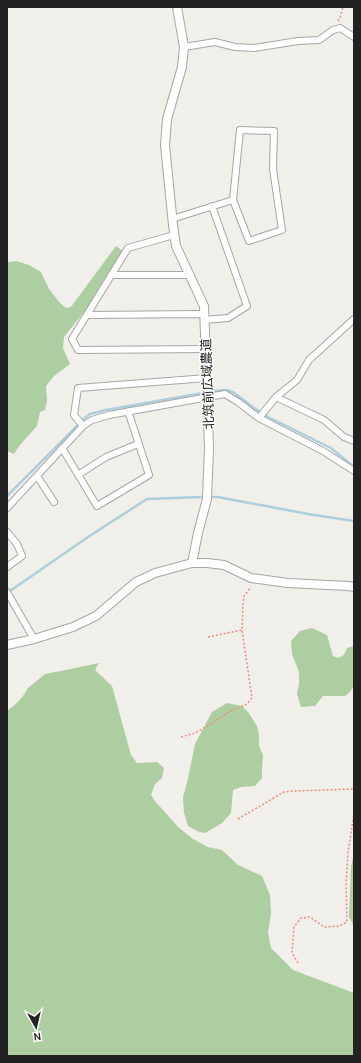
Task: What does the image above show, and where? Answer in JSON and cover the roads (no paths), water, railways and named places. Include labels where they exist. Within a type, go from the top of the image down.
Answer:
[{"type":"street","name":"北筑前広域農道","points":[[177,7],[184,47],[182,67],[166,119],[165,145],[176,246],[204,306],[209,448],[207,499],[192,563]]},
{"type":"street","points":[[184,47],[215,42],[235,47],[254,48],[319,40],[333,30],[340,28],[354,37]]},
{"type":"street","points":[[240,130],[274,131],[273,169],[282,230],[249,241],[233,200],[240,130]]},
{"type":"street","points":[[172,219],[233,200]]},
{"type":"street","points":[[87,314],[228,318],[247,306],[212,206]]},
{"type":"street","points":[[174,234],[128,248],[72,339],[78,350],[206,349]]},
{"type":"street","points":[[111,275],[190,275]]},
{"type":"street","points":[[259,418],[276,397],[297,380],[309,360],[354,319]]},
{"type":"street","points":[[83,426],[74,415],[78,388],[207,378]]},
{"type":"street","points":[[7,508],[83,426],[92,420],[108,415],[225,394],[259,418],[323,451],[354,471]]},
{"type":"street","points":[[276,397],[324,420],[344,437],[354,441]]},
{"type":"street","points":[[62,448],[97,506],[149,475],[128,412]]},
{"type":"street","points":[[78,475],[106,456],[138,444]]},
{"type":"street","points":[[37,476],[54,502]]},
{"type":"street","points":[[7,532],[17,544],[22,556],[7,568]]},
{"type":"street","points":[[7,645],[34,639],[73,627],[96,616],[136,582],[155,573],[192,563],[224,565],[251,578],[257,579],[288,583],[354,587]]},
{"type":"street","points":[[7,592],[34,639]]},
{"type":"waterway","points":[[7,496],[90,414],[214,391],[226,390],[233,392],[268,417],[331,448],[354,467]]},
{"type":"waterway","points":[[7,593],[91,535],[147,499],[218,497],[354,521]]}]
